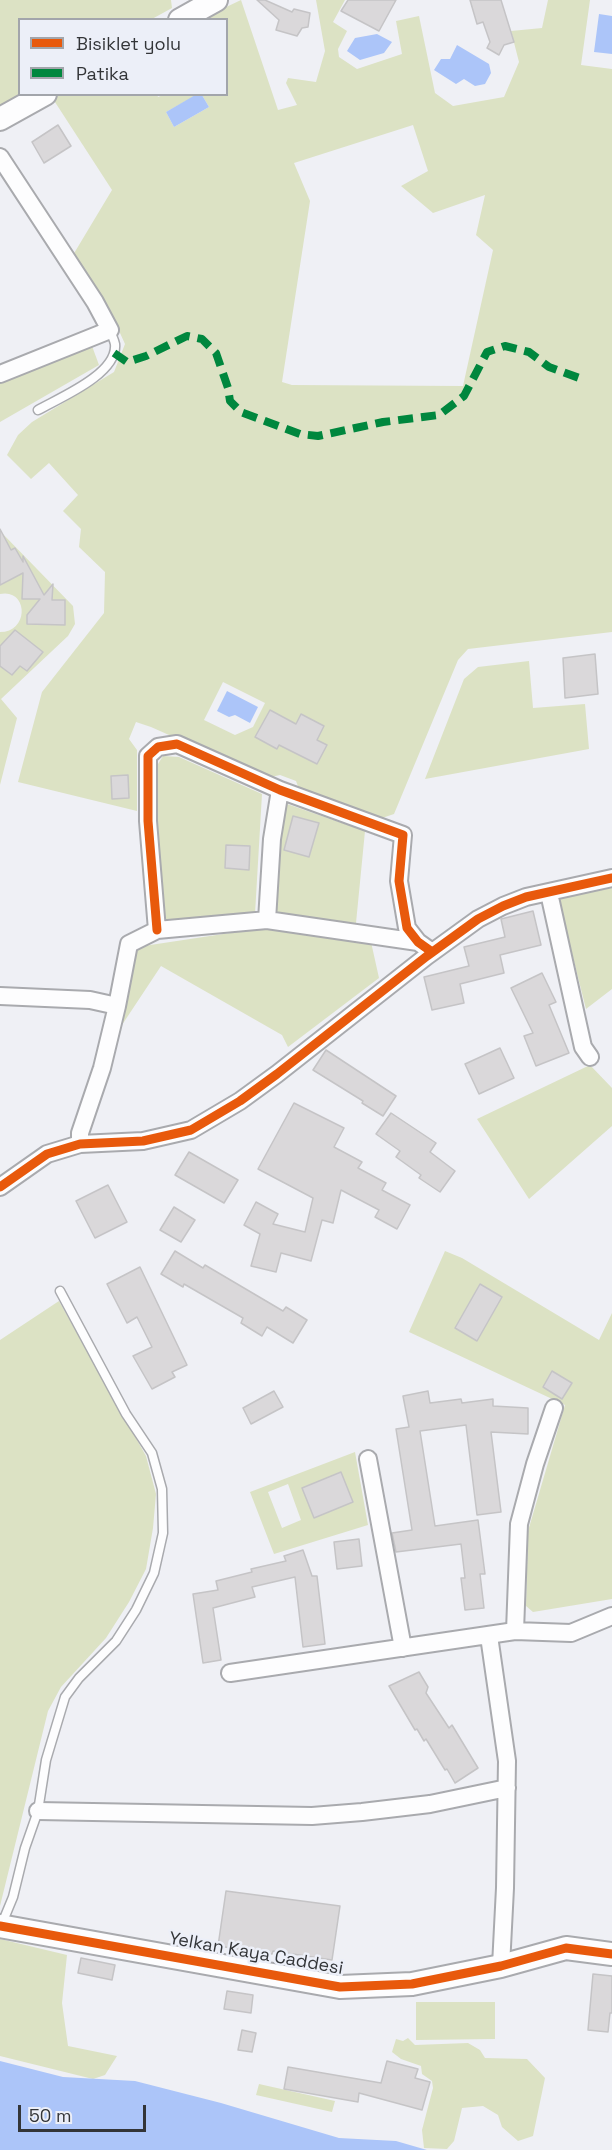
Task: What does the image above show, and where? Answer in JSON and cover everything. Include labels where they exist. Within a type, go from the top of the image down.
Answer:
[{"type":"street","points":[[184,18],[216,0]]},
{"type":"street","points":[[0,118],[41,96]]},
{"type":"street","points":[[0,157],[95,302],[110,330],[0,374]]},
{"type":"street","points":[[157,930],[148,821],[148,756],[158,747],[177,744],[280,790],[404,835],[399,881],[407,928],[418,942],[432,952]]},
{"type":"street","points":[[267,920],[272,839],[280,790]]},
{"type":"street","points":[[0,1187],[47,1154],[80,1144],[143,1141],[191,1130],[240,1101],[277,1074],[432,952],[478,919],[526,897],[612,878]]},
{"type":"street","points":[[549,892],[584,1047],[590,1057]]},
{"type":"street","points":[[80,1144],[80,1133],[102,1068],[129,944],[157,930],[267,920],[418,942]]},
{"type":"street","points":[[0,996],[90,1000],[117,1006]]},
{"type":"street","points":[[515,1631],[519,1524],[535,1464],[554,1408]]},
{"type":"street","points":[[368,1459],[403,1648]]},
{"type":"street","points":[[230,1673],[515,1631],[571,1633],[612,1616]]},
{"type":"street","points":[[489,1636],[507,1761],[501,1966]]},
{"type":"street","points":[[38,1811],[312,1816],[430,1804],[507,1788]]},
{"type":"street","name":"Yelkan Kaya Caddesi","points":[[1,1926],[340,1987],[412,1984],[501,1966],[566,1948],[612,1954]]},
{"type":"lane","points":[[38,410],[88,382],[106,368],[114,353],[115,343],[110,330]]},
{"type":"lane","points":[[1,1926],[13,1897],[25,1848],[38,1811],[46,1760],[66,1697],[79,1678],[116,1641],[136,1610],[154,1573],[163,1533],[162,1489],[152,1453],[126,1414],[60,1291]]},
{"type":"green space","points":[[0,0],[171,0],[172,8],[154,18],[18,18],[18,96],[0,106]]},
{"type":"green space","points":[[241,0],[278,110],[297,105],[286,83],[288,78],[316,82],[325,51],[316,0],[345,0],[333,22],[347,31],[338,49],[339,57],[357,69],[402,54],[396,21],[419,16],[435,93],[453,106],[504,97],[519,62],[511,31],[542,28],[548,0],[590,0],[581,65],[612,69],[612,632],[468,649],[458,660],[394,814],[382,818],[299,789],[296,781],[280,775],[266,778],[136,722],[129,739],[137,750],[137,811],[18,782],[42,692],[104,613],[105,572],[79,547],[81,529],[63,511],[78,495],[49,463],[31,479],[7,455],[18,435],[32,422],[114,372],[125,344],[110,311],[73,255],[112,190],[53,99],[58,96],[195,96],[166,112],[174,127],[209,107],[203,96],[228,96],[228,18],[203,18]],"holes":[[[413,125],[428,171],[401,186],[433,213],[485,195],[476,235],[493,250],[463,386],[292,385],[282,382],[310,201],[294,163]],[[223,682],[265,703],[253,727],[235,735],[204,720]]]},
{"type":"green space","points":[[92,346],[99,365],[0,422],[0,381]]},
{"type":"green space","points":[[0,531],[73,606],[75,624],[68,636],[1,699],[17,718],[0,785],[0,632],[10,630],[17,625],[22,611],[16,597],[0,594]]},
{"type":"green space","points":[[529,661],[533,708],[585,704],[589,749],[425,779],[464,679],[478,667]]},
{"type":"green space","points":[[163,756],[179,757],[262,794],[255,914],[164,921],[157,819],[158,764]]},
{"type":"green space","points":[[287,804],[365,831],[356,923],[274,915],[278,842]]},
{"type":"green space","points":[[612,888],[612,989],[586,1009],[558,898]]},
{"type":"green space","points":[[263,928],[371,942],[379,978],[288,1047],[282,1035],[161,966],[116,1034],[137,947]]},
{"type":"green space","points":[[590,1065],[612,1088],[612,1126],[529,1199],[477,1119]]},
{"type":"green space","points":[[445,1251],[462,1258],[599,1340],[612,1313],[612,1599],[533,1612],[526,1606],[528,1531],[565,1405],[409,1332]]},
{"type":"green space","points":[[59,1301],[146,1456],[156,1494],[153,1528],[146,1569],[129,1602],[106,1638],[61,1687],[48,1711],[0,1906],[0,1340]]},
{"type":"green space","points":[[355,1452],[368,1525],[274,1554],[250,1492]],"holes":[[[288,1484],[301,1520],[282,1528],[268,1492]]]},
{"type":"green space","points":[[0,1939],[67,1955],[62,2003],[68,2046],[117,2056],[105,2075],[93,2079],[0,2056]]},
{"type":"green space","points":[[416,2002],[495,2002],[495,2039],[416,2040]]},
{"type":"green space","points":[[408,2038],[415,2045],[468,2043],[480,2050],[485,2058],[527,2059],[545,2078],[533,2136],[518,2141],[502,2127],[498,2115],[483,2106],[462,2108],[454,2141],[447,2149],[424,2148],[422,2130],[433,2088],[432,2081],[422,2074],[421,2066],[401,2059],[392,2052],[396,2039],[403,2041]]},
{"type":"green space","points":[[259,2084],[335,2101],[332,2112],[256,2095]]},
{"type":"water","points":[[599,14],[612,16],[612,54],[594,52]]},
{"type":"water","points":[[377,34],[392,42],[384,53],[360,60],[347,51],[355,38]]},
{"type":"water","points":[[457,45],[489,64],[491,73],[485,84],[475,86],[464,79],[456,84],[434,70],[441,59],[450,59]]},
{"type":"water","points":[[194,96],[203,96],[209,107],[174,127],[166,112]]},
{"type":"water","points":[[227,691],[258,707],[250,723],[235,715],[229,717],[217,711]]},
{"type":"water","points":[[0,2061],[63,2077],[135,2081],[221,2103],[339,2138],[396,2141],[427,2150],[0,2150]]},
{"type":"building","points":[[257,0],[265,0],[292,12],[294,9],[310,13],[308,27],[302,28],[297,36],[276,30],[279,20]]},
{"type":"building","points":[[348,0],[396,0],[379,31],[341,11]]},
{"type":"building","points":[[470,0],[501,0],[514,42],[504,45],[499,55],[487,48],[490,42],[483,22],[477,24]]},
{"type":"building","points":[[58,125],[71,146],[44,163],[32,142]]},
{"type":"building","points":[[0,529],[11,550],[15,548],[23,562],[23,556],[44,595],[53,584],[52,600],[65,600],[65,625],[27,624],[27,615],[40,599],[22,599],[23,573],[0,585]]},
{"type":"building","points":[[15,630],[43,652],[27,671],[20,666],[12,675],[0,666],[0,646]]},
{"type":"building","points":[[595,654],[598,694],[565,698],[563,658]]},
{"type":"building","points":[[270,710],[296,724],[301,714],[324,726],[317,740],[327,745],[317,764],[279,745],[277,749],[255,737]]},
{"type":"building","points":[[128,775],[129,798],[112,799],[111,776]]},
{"type":"building","points":[[293,816],[319,823],[309,857],[284,850]]},
{"type":"building","points":[[226,845],[250,846],[249,870],[225,868]]},
{"type":"building","points":[[533,911],[541,945],[500,955],[504,973],[460,984],[464,1003],[432,1010],[424,977],[469,966],[464,947],[505,937],[501,919]]},
{"type":"building","points":[[542,973],[556,1002],[549,1005],[569,1053],[536,1066],[524,1036],[533,1033],[511,988]]},
{"type":"building","points":[[500,1048],[514,1078],[479,1094],[465,1064]]},
{"type":"building","points":[[326,1050],[396,1096],[383,1116],[313,1070]]},
{"type":"building","points":[[294,1103],[344,1128],[334,1147],[362,1162],[358,1168],[386,1183],[382,1190],[410,1205],[397,1229],[375,1217],[379,1210],[341,1190],[333,1223],[322,1220],[311,1261],[281,1253],[276,1272],[251,1266],[260,1234],[244,1225],[256,1202],[278,1214],[273,1224],[305,1232],[313,1198],[258,1169]]},
{"type":"building","points":[[391,1113],[436,1143],[430,1152],[455,1171],[440,1192],[419,1178],[421,1175],[396,1157],[400,1151],[376,1134]]},
{"type":"building","points":[[189,1152],[238,1180],[224,1203],[175,1175]]},
{"type":"building","points":[[108,1185],[127,1222],[95,1238],[76,1201]]},
{"type":"building","points":[[174,1207],[195,1220],[181,1242],[160,1230]]},
{"type":"building","points":[[175,1251],[203,1268],[205,1265],[283,1311],[286,1307],[307,1320],[293,1343],[267,1327],[262,1336],[241,1323],[243,1318],[184,1284],[183,1287],[161,1274]]},
{"type":"building","points":[[140,1267],[187,1365],[172,1372],[175,1377],[152,1389],[133,1356],[152,1347],[137,1317],[127,1323],[107,1284]]},
{"type":"building","points":[[480,1284],[502,1297],[477,1341],[455,1328]]},
{"type":"building","points":[[552,1371],[572,1383],[562,1399],[543,1387]]},
{"type":"building","points":[[274,1391],[283,1407],[251,1424],[243,1408]]},
{"type":"building","points":[[428,1391],[430,1403],[461,1399],[462,1403],[493,1399],[493,1406],[528,1408],[528,1434],[491,1432],[501,1512],[477,1515],[466,1425],[420,1431],[435,1526],[478,1520],[485,1574],[480,1574],[484,1608],[465,1610],[461,1578],[465,1578],[461,1544],[396,1552],[392,1533],[412,1530],[396,1429],[409,1427],[403,1396]]},
{"type":"building","points":[[341,1472],[353,1502],[314,1518],[302,1488]]},
{"type":"building","points":[[359,1539],[362,1566],[337,1569],[334,1542]]},
{"type":"building","points":[[303,1550],[312,1576],[317,1576],[325,1644],[303,1647],[295,1577],[252,1587],[255,1597],[213,1608],[221,1660],[203,1663],[193,1594],[218,1590],[216,1581],[252,1572],[251,1569],[286,1561],[284,1556]]},
{"type":"building","points":[[419,1672],[428,1687],[426,1693],[449,1728],[452,1725],[478,1768],[455,1783],[426,1739],[424,1741],[417,1729],[415,1730],[389,1686]]},
{"type":"building","points":[[226,1891],[340,1906],[332,1960],[218,1946]]},
{"type":"building","points":[[81,1958],[115,1965],[112,1980],[78,1973]]},
{"type":"building","points":[[593,1974],[612,1976],[612,2013],[610,2013],[608,2032],[588,2030]]},
{"type":"building","points":[[227,1991],[253,1995],[251,2013],[224,2009]]},
{"type":"building","points":[[242,2030],[256,2033],[252,2052],[238,2050]]},
{"type":"building","points":[[387,2061],[418,2069],[415,2078],[430,2082],[422,2110],[359,2093],[358,2102],[284,2089],[288,2067],[381,2083]]},
{"type":"marked path","points":[[114,353],[127,362],[146,356],[187,336],[202,339],[216,353],[230,401],[241,412],[300,434],[318,436],[383,422],[439,415],[464,396],[487,352],[505,346],[529,352],[549,367],[582,379]]},
{"type":"cycle path","points":[[157,930],[148,821],[148,756],[158,747],[177,744],[280,790],[403,835],[399,881],[407,928],[418,942],[432,952]]},
{"type":"cycle path","points":[[0,1187],[47,1154],[80,1144],[143,1141],[191,1130],[240,1101],[277,1074],[427,956],[478,919],[526,897],[612,878]]},
{"type":"cycle path","points":[[0,1926],[340,1987],[412,1984],[501,1966],[566,1948],[612,1954]]}]
